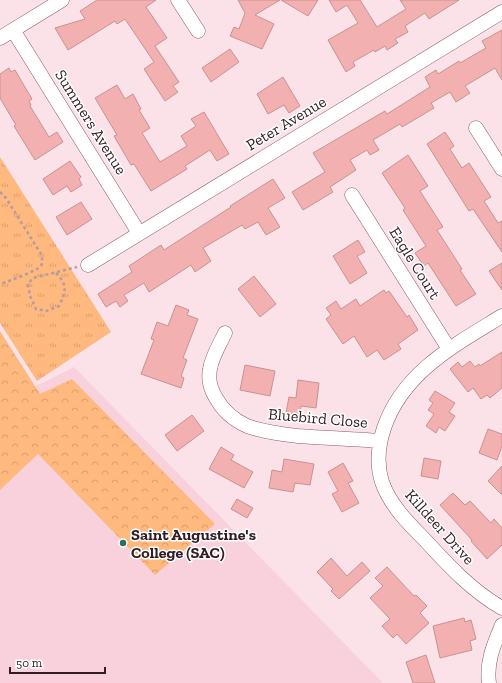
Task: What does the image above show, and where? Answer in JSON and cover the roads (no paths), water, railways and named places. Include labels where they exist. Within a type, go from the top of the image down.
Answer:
[{"type":"street","points":[[0,38],[62,0]]},
{"type":"street","points":[[178,0],[198,31]]},
{"type":"street","name":"Peter Avenue","points":[[88,265],[502,12]]},
{"type":"street","name":"Summers Avenue","points":[[13,30],[139,233]]},
{"type":"street","points":[[476,128],[502,169]]},
{"type":"street","name":"Eagle Court","points":[[352,195],[449,349]]},
{"type":"street","name":"Killdeer Drive","points":[[502,316],[449,349],[422,370],[402,392],[395,403],[389,415],[378,450],[380,472],[386,491],[399,512],[451,568],[482,594],[502,608]]},
{"type":"street","name":"Bluebird Close","points":[[226,333],[213,358],[209,375],[211,389],[214,395],[221,408],[231,417],[246,425],[278,433],[322,438],[380,441]]},
{"type":"street","points":[[489,683],[488,668],[490,659],[494,644],[502,626]]},
{"type":"place","name":"Saint Augustine's College (SAC)","points":[[123,543]]}]
